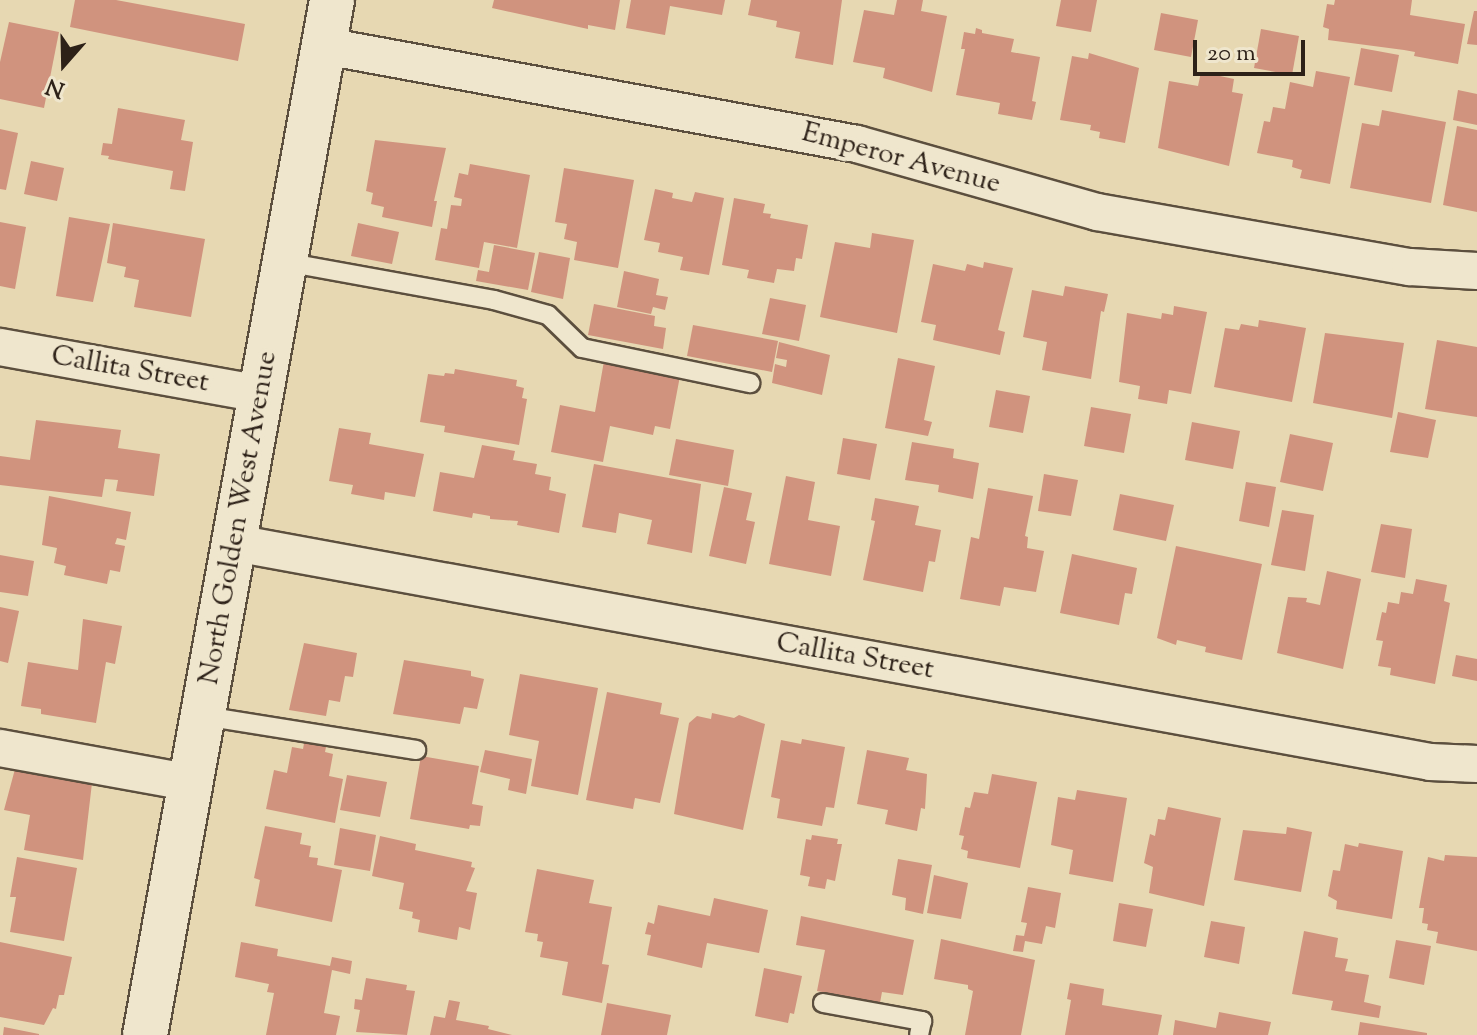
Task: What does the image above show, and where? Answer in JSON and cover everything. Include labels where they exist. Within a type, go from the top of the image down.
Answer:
[{"type":"street","name":"North Golden West Avenue","points":[[145,1035],[332,0]]},
{"type":"street","name":"Emperor Avenue","points":[[325,46],[857,144],[1097,212],[1410,267],[1477,271]]},
{"type":"street","name":"Callita Street","points":[[0,347],[260,394]]},
{"type":"street","name":"Callita Street","points":[[235,543],[1414,759],[1477,764]]},
{"type":"street","points":[[0,748],[192,783]]},
{"type":"lane","points":[[285,262],[494,300],[548,315],[582,348],[750,383]]},
{"type":"lane","points":[[204,716],[416,750]]},
{"type":"lane","points":[[823,1003],[922,1021],[919,1035]]},
{"type":"building","points":[[75,0],[116,0],[245,24],[238,61],[70,27]]},
{"type":"building","points":[[494,0],[620,0],[615,30],[588,25],[588,29],[492,8]]},
{"type":"building","points":[[631,0],[725,0],[722,15],[670,6],[665,35],[626,28]]},
{"type":"building","points":[[751,0],[842,0],[833,65],[795,58],[800,32],[776,27],[777,21],[748,15]]},
{"type":"building","points":[[897,0],[923,0],[921,11],[947,16],[932,92],[883,78],[885,68],[853,62],[864,10],[894,15]]},
{"type":"building","points":[[1061,0],[1097,0],[1091,32],[1056,26]]},
{"type":"building","points":[[1335,0],[1412,0],[1410,15],[1465,24],[1458,64],[1414,56],[1415,52],[1328,40],[1329,29],[1323,27],[1327,4],[1334,5]]},
{"type":"building","points":[[1474,11],[1477,11],[1477,45],[1467,44]]},
{"type":"building","points":[[1161,13],[1198,20],[1191,57],[1154,50]]},
{"type":"building","points":[[9,22],[59,32],[44,108],[0,99],[0,62]]},
{"type":"building","points":[[976,28],[982,33],[1014,39],[1011,52],[1040,57],[1032,120],[998,114],[1000,103],[956,95],[965,49],[961,49],[964,32],[975,34]]},
{"type":"building","points":[[1261,29],[1299,36],[1292,75],[1254,68]]},
{"type":"building","points":[[1361,48],[1399,55],[1392,92],[1354,85]]},
{"type":"building","points":[[1089,53],[1139,68],[1125,143],[1099,138],[1100,132],[1090,130],[1091,125],[1060,120],[1072,56],[1088,59]]},
{"type":"building","points":[[1316,71],[1350,77],[1330,184],[1300,178],[1302,170],[1292,167],[1293,160],[1257,153],[1264,121],[1270,122],[1273,107],[1285,109],[1290,82],[1313,87]]},
{"type":"building","points":[[1201,72],[1234,79],[1232,92],[1243,94],[1229,166],[1158,148],[1169,81],[1198,86]]},
{"type":"building","points":[[1458,90],[1477,94],[1477,125],[1453,120]]},
{"type":"building","points":[[118,108],[185,120],[181,140],[193,142],[185,191],[170,189],[173,171],[101,155],[103,143],[112,144]]},
{"type":"building","points":[[1382,110],[1446,122],[1431,203],[1350,188],[1362,123],[1379,126]]},
{"type":"building","points":[[1457,126],[1477,130],[1477,212],[1443,205]]},
{"type":"building","points":[[0,129],[18,133],[6,190],[0,189]]},
{"type":"building","points":[[375,140],[446,148],[434,201],[437,201],[432,227],[382,217],[384,207],[371,204],[373,193],[366,191]]},
{"type":"building","points":[[31,161],[64,168],[57,201],[24,194]]},
{"type":"building","points":[[470,164],[530,175],[517,248],[484,242],[479,268],[435,260],[441,228],[447,229],[451,205],[461,206],[462,199],[454,197],[459,173],[468,175]]},
{"type":"building","points":[[564,168],[634,180],[618,268],[574,260],[577,242],[564,239],[567,224],[555,222]]},
{"type":"building","points":[[655,189],[673,193],[672,198],[692,202],[695,192],[724,198],[709,275],[680,270],[683,257],[658,252],[660,243],[644,240]]},
{"type":"building","points":[[734,198],[765,204],[763,213],[771,214],[770,218],[808,225],[802,259],[796,258],[794,271],[777,269],[774,283],[747,278],[749,270],[722,265]]},
{"type":"building","points":[[69,217],[110,224],[93,302],[56,296]]},
{"type":"building","points":[[0,222],[26,227],[15,289],[0,286]]},
{"type":"building","points":[[113,223],[205,239],[191,317],[134,307],[139,280],[124,277],[126,267],[107,263]]},
{"type":"building","points":[[358,223],[399,232],[392,264],[351,256]]},
{"type":"building","points":[[872,233],[914,240],[897,333],[820,317],[835,242],[870,248]]},
{"type":"building","points":[[494,245],[535,253],[528,290],[476,281],[478,270],[489,272]]},
{"type":"building","points":[[539,252],[570,258],[563,299],[531,292]]},
{"type":"building","points":[[984,262],[1013,268],[998,330],[1005,332],[1000,355],[933,340],[936,325],[921,322],[933,264],[965,271],[967,264],[983,268]]},
{"type":"building","points":[[624,271],[659,279],[656,295],[668,297],[665,310],[653,307],[651,314],[617,307]]},
{"type":"building","points":[[1065,286],[1108,294],[1104,312],[1101,311],[1091,379],[1042,370],[1047,342],[1023,337],[1032,290],[1063,296]]},
{"type":"building","points":[[770,298],[806,305],[799,341],[762,334]]},
{"type":"building","points":[[594,304],[655,316],[654,326],[666,328],[663,349],[588,335]]},
{"type":"building","points":[[1174,306],[1207,312],[1191,394],[1169,390],[1167,404],[1138,399],[1140,386],[1119,382],[1127,313],[1161,319],[1162,313],[1173,315]]},
{"type":"building","points":[[1259,320],[1306,328],[1292,402],[1214,387],[1225,328],[1239,330],[1241,324],[1258,327]]},
{"type":"building","points":[[693,325],[778,341],[772,372],[687,356]]},
{"type":"building","points":[[1325,333],[1404,343],[1392,418],[1313,403]]},
{"type":"building","points":[[1437,340],[1477,347],[1477,417],[1425,409]]},
{"type":"building","points":[[779,342],[830,355],[822,395],[772,383],[775,364],[786,367],[787,360],[776,358]]},
{"type":"building","points":[[898,358],[935,366],[924,420],[932,422],[928,436],[885,428]]},
{"type":"building","points":[[604,361],[680,376],[670,429],[655,426],[653,435],[610,426],[603,462],[551,452],[560,405],[595,412]]},
{"type":"building","points":[[455,369],[517,380],[516,386],[524,388],[522,398],[527,399],[519,445],[444,432],[445,426],[420,422],[428,374],[444,376],[445,373],[454,374]]},
{"type":"building","points":[[996,390],[1030,396],[1023,433],[989,427]]},
{"type":"building","points":[[1091,407],[1131,414],[1124,453],[1084,446]]},
{"type":"building","points":[[1398,412],[1436,420],[1428,458],[1390,452]]},
{"type":"building","points":[[36,420],[121,430],[118,448],[160,454],[154,496],[116,491],[118,480],[105,479],[102,497],[0,485],[0,456],[30,460]]},
{"type":"building","points":[[1192,422],[1240,431],[1233,469],[1185,460]]},
{"type":"building","points":[[339,428],[371,433],[369,444],[424,454],[415,497],[385,492],[384,500],[351,494],[353,485],[329,481]]},
{"type":"building","points":[[1290,434],[1333,443],[1323,491],[1280,482]]},
{"type":"building","points":[[843,438],[877,444],[870,480],[837,474]]},
{"type":"building","points":[[676,439],[734,450],[728,486],[669,475]]},
{"type":"building","points":[[912,442],[954,449],[953,458],[979,463],[973,499],[938,492],[939,485],[905,480]]},
{"type":"building","points":[[482,445],[515,451],[513,460],[537,464],[535,474],[551,477],[549,490],[566,494],[559,533],[517,525],[518,521],[490,519],[490,516],[473,513],[472,518],[433,511],[440,472],[474,478]]},
{"type":"building","points":[[594,464],[701,484],[692,553],[647,544],[652,520],[619,513],[616,533],[582,527]]},
{"type":"building","points":[[1044,474],[1078,480],[1071,516],[1038,511]]},
{"type":"building","points":[[786,476],[815,482],[808,520],[840,526],[831,576],[769,564]]},
{"type":"building","points":[[1246,482],[1276,487],[1269,527],[1239,521]]},
{"type":"building","points":[[724,487],[752,493],[746,520],[755,522],[746,564],[709,556]]},
{"type":"building","points":[[988,488],[1033,496],[1025,536],[1028,537],[1027,548],[1044,551],[1036,592],[1004,587],[1000,606],[960,599],[971,537],[979,539]]},
{"type":"building","points":[[1120,494],[1174,505],[1166,541],[1113,530]]},
{"type":"building","points":[[49,496],[131,512],[126,540],[117,538],[115,544],[125,546],[120,572],[110,570],[107,584],[64,575],[66,566],[54,563],[57,548],[42,545]]},
{"type":"building","points":[[875,498],[919,506],[915,525],[941,530],[935,562],[929,561],[923,592],[863,580],[875,521],[871,520]]},
{"type":"building","points":[[1282,510],[1314,515],[1305,571],[1271,565]]},
{"type":"building","points":[[1381,524],[1412,529],[1405,578],[1371,572]]},
{"type":"building","points":[[1176,546],[1262,564],[1242,660],[1205,652],[1206,647],[1177,640],[1176,645],[1157,638]]},
{"type":"building","points":[[1072,554],[1137,568],[1132,594],[1125,593],[1119,625],[1060,613]]},
{"type":"building","points":[[0,555],[34,561],[28,596],[0,592]]},
{"type":"building","points":[[1327,571],[1361,579],[1343,669],[1277,653],[1288,597],[1307,598],[1306,602],[1320,605]]},
{"type":"building","points":[[1416,579],[1447,585],[1444,601],[1450,603],[1435,684],[1390,675],[1391,668],[1378,666],[1383,641],[1376,640],[1382,612],[1386,613],[1388,602],[1399,604],[1401,592],[1413,594]]},
{"type":"building","points":[[0,607],[19,611],[8,663],[0,661]]},
{"type":"building","points":[[83,619],[122,626],[115,664],[106,662],[96,723],[41,714],[41,709],[21,706],[28,662],[78,670]]},
{"type":"building","points":[[304,643],[357,653],[353,677],[345,676],[340,702],[329,700],[326,716],[289,710]]},
{"type":"building","points":[[1456,655],[1477,659],[1477,681],[1452,676]]},
{"type":"building","points":[[404,660],[471,671],[471,676],[484,679],[477,709],[464,707],[460,724],[393,714]]},
{"type":"building","points":[[520,674],[598,688],[578,795],[531,786],[539,741],[509,735]]},
{"type":"building","points":[[607,692],[662,703],[660,714],[679,718],[660,803],[635,798],[633,809],[586,800]]},
{"type":"building","points":[[712,713],[734,718],[739,715],[765,724],[743,830],[674,814],[689,723],[697,716],[711,719]]},
{"type":"building","points":[[305,738],[327,742],[325,752],[333,754],[329,776],[343,779],[335,823],[266,809],[274,770],[287,773],[292,747],[303,749]]},
{"type":"building","points":[[802,739],[845,747],[834,808],[826,807],[822,826],[777,818],[780,799],[771,797],[781,740],[801,744]]},
{"type":"building","points":[[485,750],[532,759],[526,794],[508,790],[510,779],[480,772]]},
{"type":"building","points":[[867,750],[909,758],[906,770],[927,774],[925,809],[921,808],[917,831],[885,824],[888,810],[857,804]]},
{"type":"building","points":[[421,756],[479,766],[472,804],[483,806],[480,826],[470,825],[469,829],[410,819]]},
{"type":"building","points":[[15,769],[92,783],[83,860],[24,850],[30,815],[4,810]]},
{"type":"building","points":[[992,774],[1037,782],[1020,868],[967,858],[968,851],[961,849],[964,836],[959,835],[965,807],[970,808],[974,792],[988,794]]},
{"type":"building","points":[[347,775],[387,782],[380,817],[340,810]]},
{"type":"building","points":[[1077,790],[1127,798],[1113,882],[1069,874],[1073,850],[1051,845],[1058,797],[1075,800]]},
{"type":"building","points":[[1168,807],[1221,818],[1204,906],[1149,893],[1153,867],[1144,863],[1150,834],[1155,836],[1158,819],[1165,820]]},
{"type":"building","points":[[265,826],[302,833],[300,844],[311,846],[309,857],[318,858],[317,865],[342,870],[332,922],[255,906],[260,880],[254,878]]},
{"type":"building","points":[[1287,827],[1312,832],[1301,892],[1234,880],[1243,830],[1286,834]]},
{"type":"building","points":[[340,828],[376,835],[370,871],[334,865]]},
{"type":"building","points":[[812,835],[838,839],[837,844],[842,844],[835,881],[827,879],[825,889],[808,886],[810,877],[800,875],[806,839],[811,840]]},
{"type":"building","points":[[380,836],[416,844],[415,850],[472,862],[471,867],[475,868],[466,891],[477,893],[470,930],[459,927],[457,940],[418,932],[420,920],[412,918],[413,912],[399,909],[404,883],[372,876]]},
{"type":"building","points":[[1359,843],[1403,851],[1392,919],[1336,909],[1337,901],[1328,896],[1333,870],[1340,871],[1345,844],[1358,847]]},
{"type":"building","points":[[1445,855],[1477,857],[1477,951],[1436,943],[1438,932],[1427,930],[1428,924],[1422,923],[1424,908],[1419,908],[1428,857],[1444,861]]},
{"type":"building","points":[[17,857],[77,868],[64,941],[10,932],[16,897],[10,897]]},
{"type":"building","points":[[898,859],[932,865],[923,914],[905,910],[906,898],[892,895]]},
{"type":"building","points":[[537,869],[594,880],[589,903],[612,907],[602,964],[609,965],[602,1003],[562,995],[568,962],[540,957],[543,942],[537,941],[538,934],[525,932]]},
{"type":"building","points":[[934,875],[968,883],[961,919],[927,913]]},
{"type":"building","points":[[1028,887],[1061,893],[1055,928],[1046,926],[1042,944],[1025,941],[1023,952],[1013,951],[1016,935],[1024,936],[1027,923],[1021,922]]},
{"type":"building","points":[[714,898],[768,910],[759,953],[707,943],[702,968],[647,955],[651,935],[645,934],[648,922],[654,924],[658,905],[710,916]]},
{"type":"building","points":[[1119,903],[1153,909],[1146,947],[1113,941]]},
{"type":"building","points":[[801,916],[914,940],[903,995],[882,992],[880,1003],[817,991],[825,950],[796,945]]},
{"type":"building","points":[[1211,921],[1245,927],[1239,964],[1204,957]]},
{"type":"building","points":[[1304,931],[1338,938],[1335,957],[1348,959],[1345,971],[1369,975],[1364,1002],[1381,1006],[1379,1018],[1331,1010],[1333,1001],[1292,994]]},
{"type":"building","points":[[941,939],[1035,960],[1021,1035],[965,1035],[973,991],[968,989],[968,985],[934,979]]},
{"type":"building","points":[[1396,940],[1431,946],[1424,985],[1389,978]]},
{"type":"building","points":[[0,942],[72,957],[64,995],[59,995],[56,1009],[53,1008],[44,1025],[0,1017]]},
{"type":"building","points":[[241,942],[278,949],[277,956],[330,966],[332,957],[352,961],[350,974],[332,970],[324,1013],[340,1016],[336,1035],[266,1035],[274,993],[267,992],[269,984],[235,977]]},
{"type":"building","points":[[764,968],[802,976],[794,1014],[790,1013],[788,1023],[755,1016]]},
{"type":"building","points":[[366,978],[407,985],[406,990],[415,991],[407,1035],[356,1032],[360,1010],[354,1009],[355,999],[362,1000]]},
{"type":"building","points":[[1070,983],[1104,989],[1102,1005],[1162,1015],[1158,1035],[1065,1035],[1071,1000],[1067,999]]},
{"type":"building","points":[[449,1000],[460,1002],[456,1020],[489,1026],[488,1029],[512,1035],[430,1035],[434,1016],[445,1018]]},
{"type":"building","points":[[607,1003],[671,1015],[667,1035],[601,1035]]},
{"type":"building","points":[[1219,1012],[1271,1022],[1268,1035],[1173,1035],[1175,1020],[1216,1028]]},
{"type":"building","points":[[1360,1022],[1427,1033],[1427,1035],[1358,1035]]},
{"type":"building","points":[[4,1027],[39,1034],[39,1035],[3,1035]]}]
